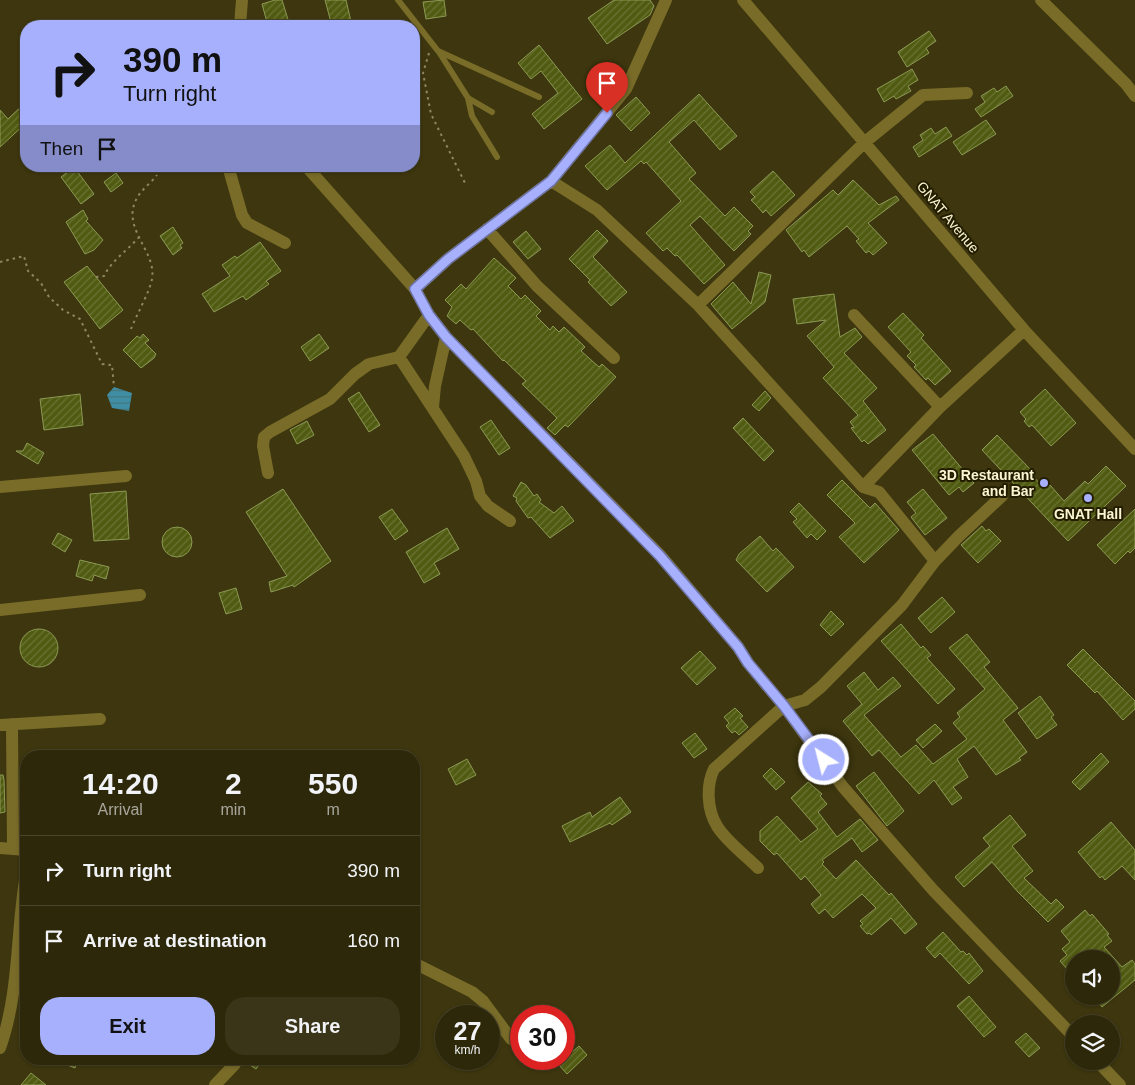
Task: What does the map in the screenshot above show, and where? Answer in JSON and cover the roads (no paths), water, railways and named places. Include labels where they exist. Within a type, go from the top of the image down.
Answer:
[{"type":"street","points":[[240,20],[242,0]]},
{"type":"street","points":[[415,289],[487,229],[551,181],[626,89],[666,0]]},
{"type":"street","name":"GNAT Avenue","points":[[743,0],[1024,330],[1135,449]]},
{"type":"street","points":[[1042,0],[1130,81],[1135,96]]},
{"type":"street","points":[[698,305],[865,142],[923,95],[967,93]]},
{"type":"street","points":[[230,172],[242,215],[247,223],[285,243]]},
{"type":"street","points":[[311,172],[415,289],[429,315],[446,337],[660,556],[738,647],[748,663],[784,706],[844,787],[933,890],[1065,1028]]},
{"type":"street","points":[[551,181],[597,210],[698,305],[863,487],[879,492],[935,562]]},
{"type":"street","points":[[487,229],[537,286],[614,358]]},
{"type":"street","points":[[268,473],[263,446],[264,437],[330,398],[354,374],[369,364],[399,357],[429,315]]},
{"type":"street","points":[[854,315],[940,406]]},
{"type":"street","points":[[863,487],[940,406],[1024,330]]},
{"type":"street","points":[[434,407],[435,386],[446,337]]},
{"type":"street","points":[[399,357],[434,407],[464,456],[476,481],[480,496],[488,506],[510,521]]},
{"type":"street","points":[[0,487],[126,476]]},
{"type":"street","points":[[758,868],[716,826],[708,796],[709,779],[714,769],[784,706],[806,700],[821,687],[902,605],[935,562],[1002,496]]},
{"type":"street","points":[[0,610],[140,595]]},
{"type":"street","points":[[20,849],[6,847],[6,725],[100,719]]},
{"type":"street","points":[[0,1048],[12,1002],[20,913]]},
{"type":"street","points":[[420,966],[472,992],[483,1000],[510,1038]]},
{"type":"street","points":[[214,1085],[234,1065]]},
{"type":"street","points":[[1106,1070],[1120,1085]]},
{"type":"lane","points":[[398,0],[413,20]]},
{"type":"lane","points":[[420,28],[438,51],[468,98],[472,116],[497,157]]},
{"type":"lane","points":[[438,51],[539,97]]},
{"type":"lane","points":[[468,98],[492,112]]},
{"type":"water","points":[[114,387],[132,393],[129,411],[112,408],[107,395]]},
{"type":"place","name":"3D Restaurant and Bar","points":[[1044,483]]},
{"type":"place","name":"GNAT Hall","points":[[1088,498]]}]
